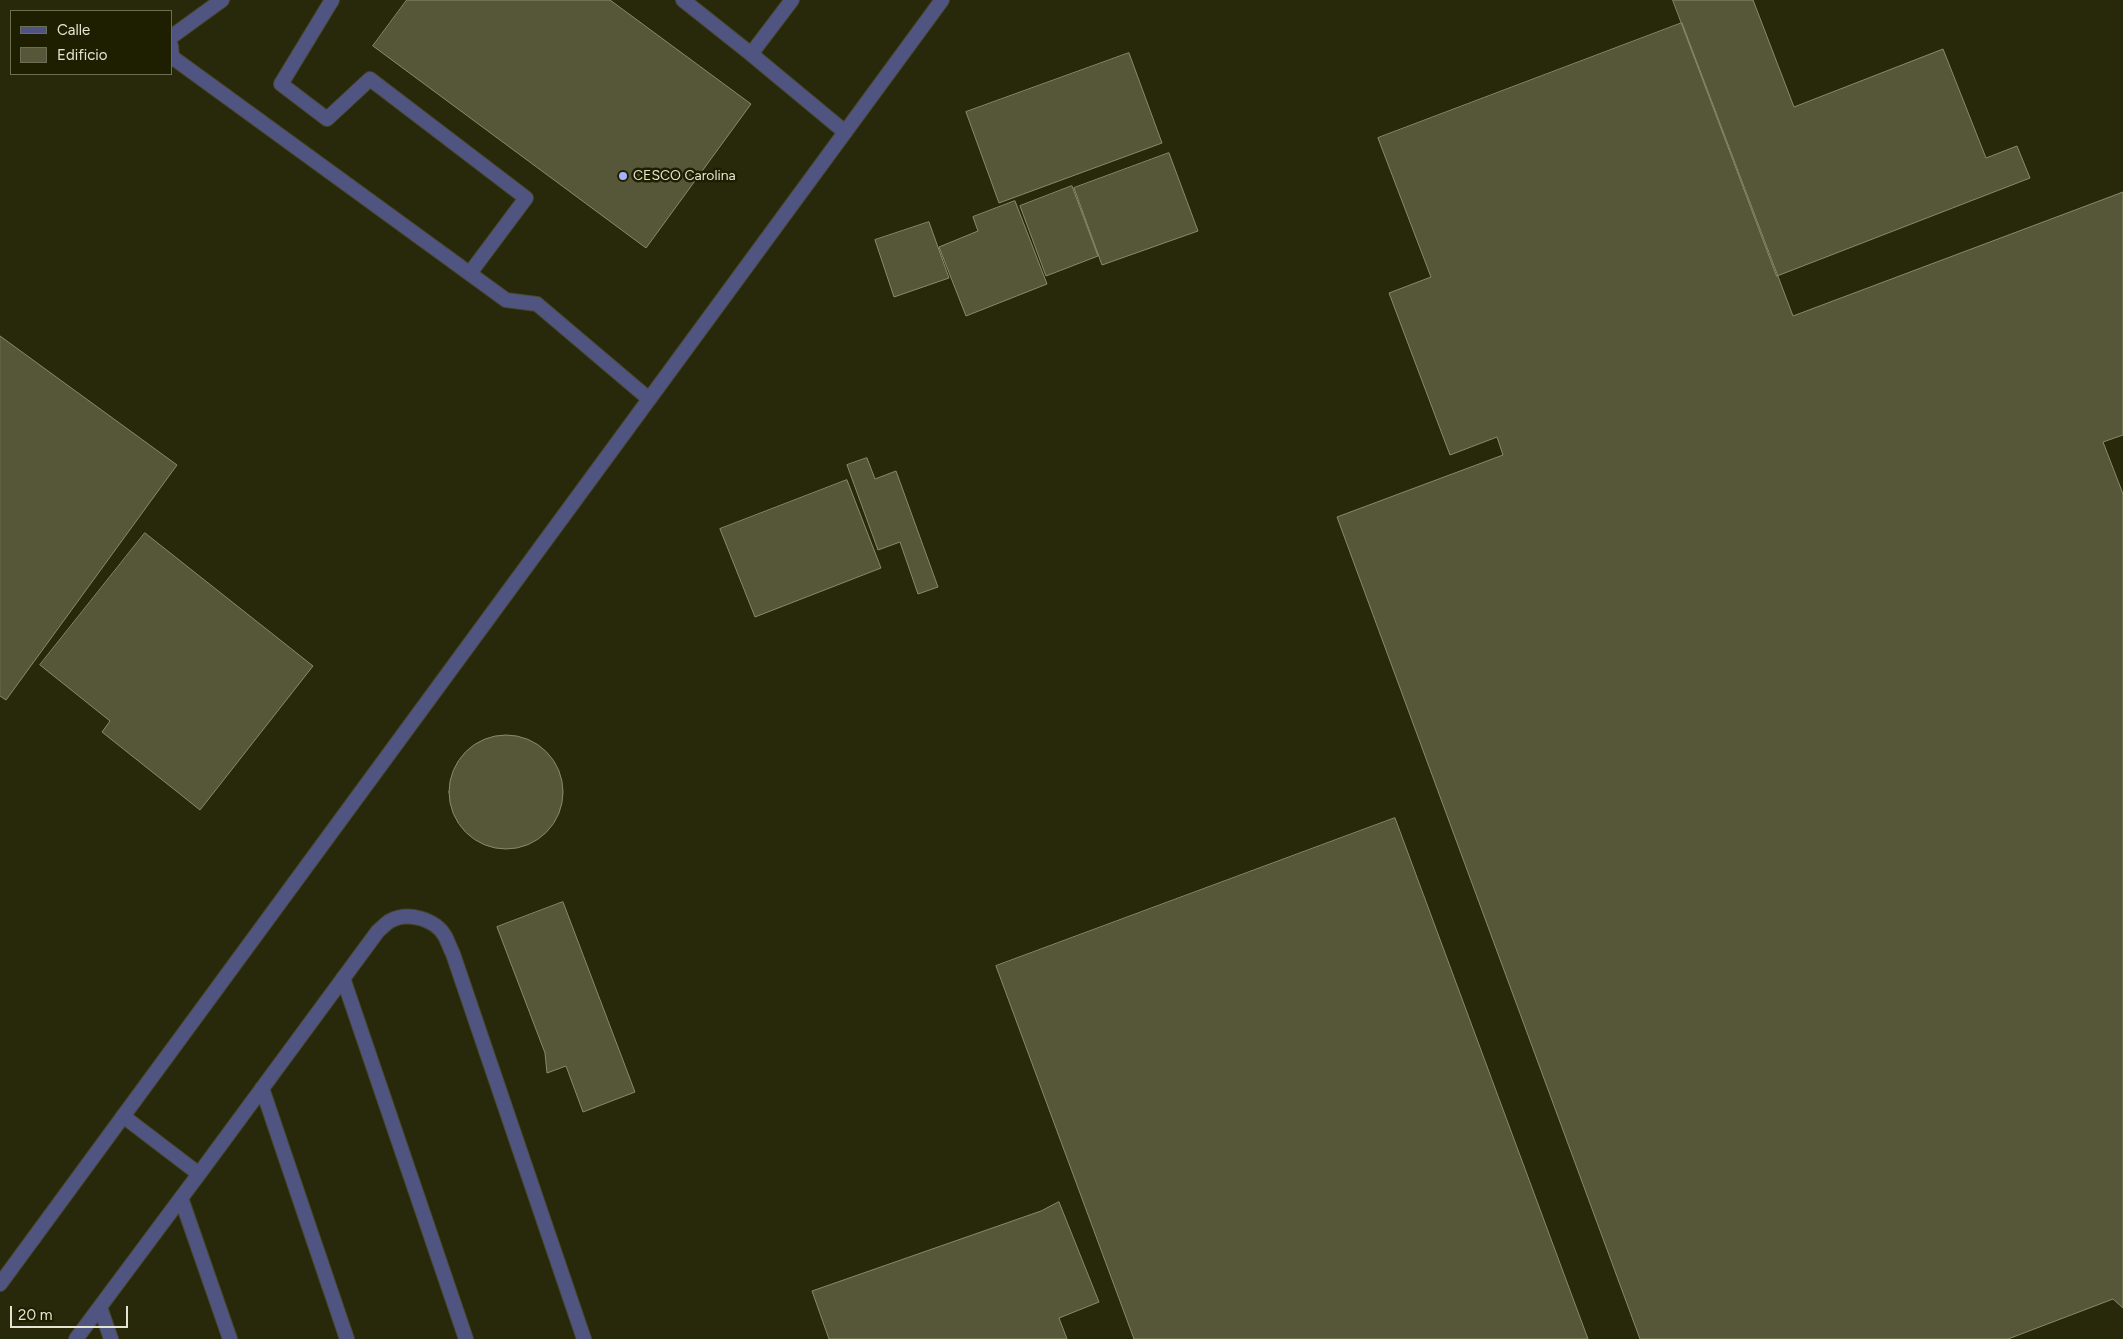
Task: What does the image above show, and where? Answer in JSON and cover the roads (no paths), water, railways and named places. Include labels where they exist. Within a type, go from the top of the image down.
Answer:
[{"type":"street","points":[[172,36],[222,0]]},
{"type":"street","points":[[332,0],[281,84],[327,119],[370,79],[526,198],[470,273]]},
{"type":"street","points":[[683,0],[845,132]]},
{"type":"street","points":[[751,54],[792,0]]},
{"type":"street","points":[[0,1284],[942,0]]},
{"type":"street","points":[[172,58],[506,300],[537,304],[649,399]]},
{"type":"street","points":[[76,1339],[378,931],[390,921],[411,917],[424,919],[436,926],[445,935],[584,1339]]},
{"type":"street","points":[[343,978],[466,1339]]},
{"type":"street","points":[[262,1088],[347,1339]]},
{"type":"street","points":[[123,1116],[199,1174]]},
{"type":"street","points":[[182,1198],[230,1339]]},
{"type":"street","points":[[100,1307],[111,1339]]},
{"type":"place","name":"CESCO Carolina","points":[[623,176]]}]
